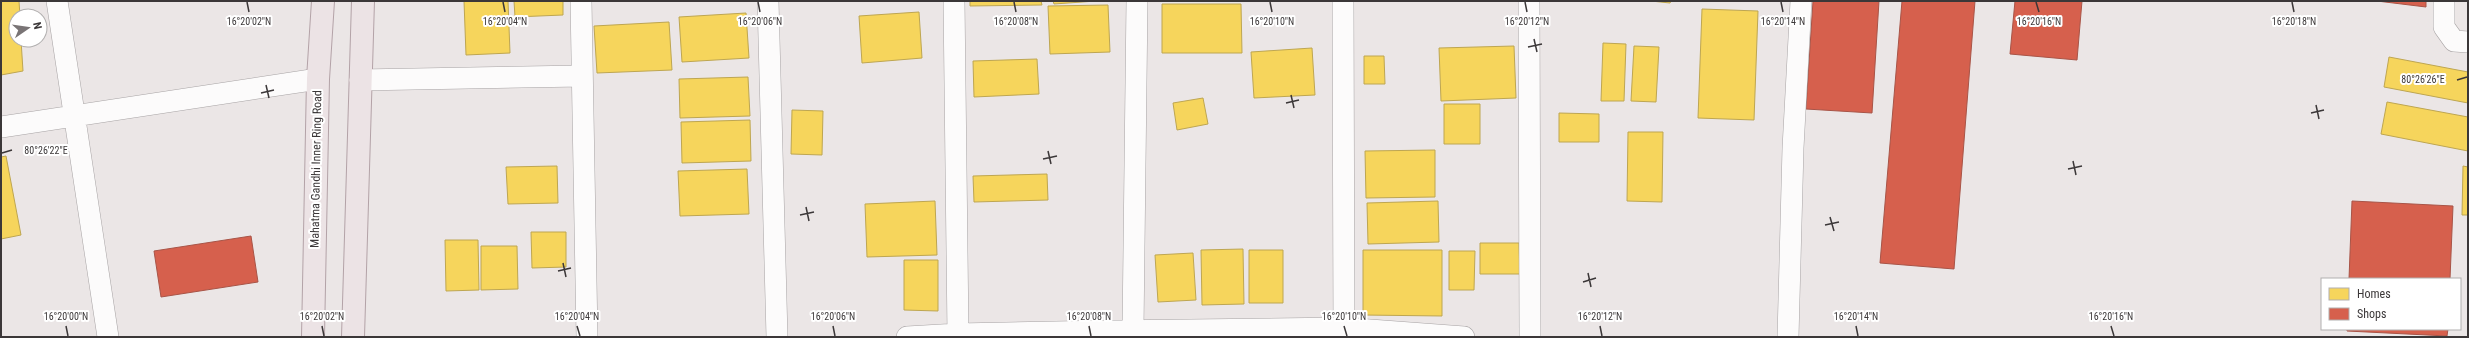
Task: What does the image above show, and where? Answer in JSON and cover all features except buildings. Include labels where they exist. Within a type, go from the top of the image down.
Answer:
[{"type":"main road","name":"Mahatma Gandhi Inner Ring Road","points":[[313,337],[318,79],[323,1]]},
{"type":"main road","points":[[353,337],[363,1]]},
{"type":"street","points":[[57,1],[108,337]]},
{"type":"street","points":[[580,1],[587,337]]},
{"type":"street","points":[[768,1],[778,337]]},
{"type":"street","points":[[954,1],[958,334]]},
{"type":"street","points":[[1133,330],[1137,1]]},
{"type":"street","points":[[1343,1],[1343,333]]},
{"type":"street","points":[[1529,1],[1530,337]]},
{"type":"street","points":[[1788,337],[1793,148],[1801,1]]},
{"type":"street","points":[[2444,1],[2444,27],[2454,40],[2468,42]]},
{"type":"street","points":[[360,80],[582,76]]},
{"type":"street","points":[[1,127],[318,79]]},
{"type":"street","points":[[907,337],[958,334],[1107,334],[1133,330],[1343,333],[1464,337]]}]
